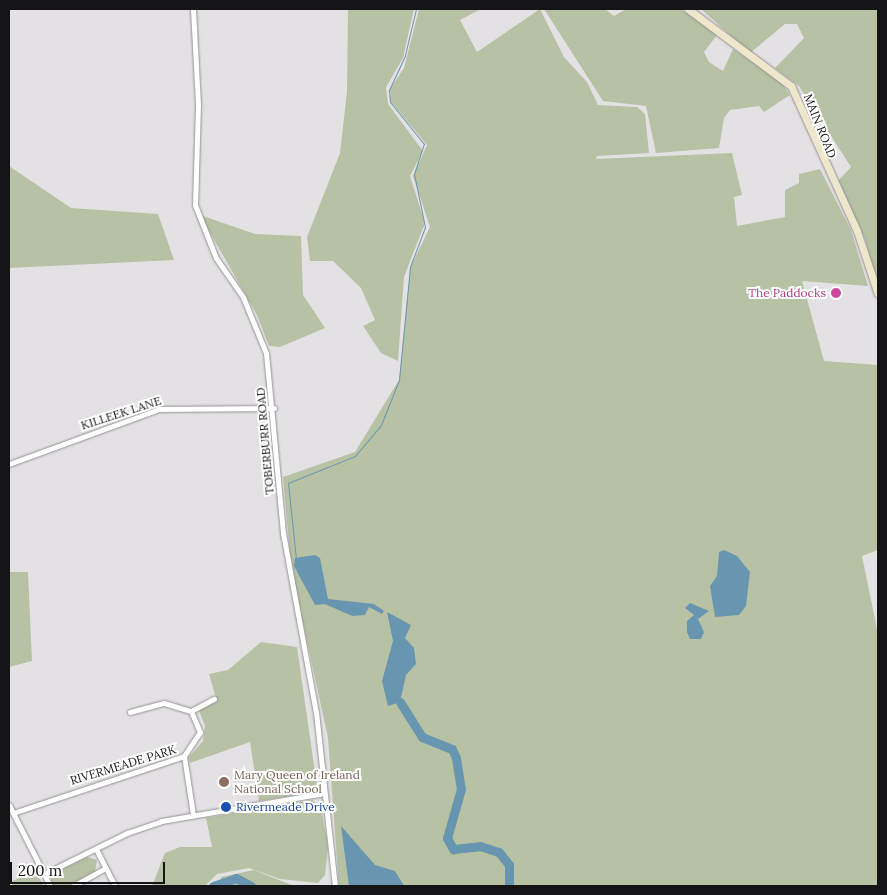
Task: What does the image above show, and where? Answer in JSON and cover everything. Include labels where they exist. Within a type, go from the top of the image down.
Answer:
[{"type":"main road","name":"MAIN ROAD","points":[[688,9],[791,86],[857,231],[878,294]]},
{"type":"street","name":"TOBERBURR ROAD","points":[[194,9],[198,105],[195,205],[216,258],[263,338],[274,408],[283,533],[316,712],[335,886]]},
{"type":"street","name":"KILLEEK LANE","points":[[9,464],[159,409],[274,408]]},
{"type":"street","points":[[130,712],[164,703],[191,711],[212,702]]},
{"type":"street","points":[[184,756],[200,732],[191,711]]},
{"type":"street","name":"RIVERMEADE PARK","points":[[13,813],[184,756],[193,815]]},
{"type":"street","points":[[44,874],[133,830],[193,815],[324,793]]},
{"type":"street","points":[[9,805],[50,886]]},
{"type":"street","points":[[96,849],[116,886]]},
{"type":"street","points":[[73,886],[105,868]]},
{"type":"green space","points":[[348,9],[414,9],[403,58],[386,87],[388,104],[423,151],[410,176],[425,223],[404,277],[398,361],[381,353],[363,326],[375,320],[361,288],[333,261],[310,261],[307,237],[340,153],[347,92]]},
{"type":"green space","points":[[419,9],[481,9],[460,20],[477,52],[540,9],[564,57],[587,82],[598,105],[637,107],[645,114],[649,153],[597,156],[596,159],[732,153],[742,195],[734,197],[737,226],[785,217],[785,190],[799,183],[799,174],[820,169],[851,230],[868,286],[802,281],[824,361],[878,365],[878,550],[862,556],[878,634],[878,886],[339,886],[328,738],[291,567],[283,477],[355,452],[399,380],[410,268],[430,227],[413,176],[427,145],[391,102],[390,89],[404,68]]},
{"type":"green space","points":[[544,9],[605,9],[614,16],[626,9],[681,9],[717,35],[704,52],[709,62],[723,71],[733,49],[780,81],[790,95],[764,112],[759,106],[730,110],[724,118],[719,148],[656,153],[646,106],[603,101]]},
{"type":"green space","points":[[701,9],[878,9],[878,286],[865,239],[837,182],[851,167],[799,86],[775,68],[804,38],[797,24],[785,24],[750,53]]},
{"type":"green space","points":[[9,166],[71,208],[158,214],[174,260],[9,268]]},
{"type":"green space","points":[[200,215],[255,234],[301,236],[303,295],[325,328],[280,347],[269,346],[257,315]]},
{"type":"green space","points":[[9,572],[28,572],[32,661],[9,667]]},
{"type":"green space","points":[[261,642],[297,647],[317,786],[310,793],[259,801],[250,742],[190,763],[188,758],[203,741],[205,726],[198,708],[217,702],[209,674],[228,670]]},
{"type":"green space","points":[[312,800],[321,808],[328,846],[325,875],[318,883],[280,879],[249,868],[217,874],[205,886],[152,886],[165,853],[180,847],[212,847],[206,818]]},
{"type":"green space","points":[[87,857],[97,860],[95,872],[68,886],[52,886],[51,875]]},
{"type":"green space","points":[[35,870],[43,885],[13,886],[11,882]]},
{"type":"green space","points":[[254,870],[294,886],[232,886],[221,881],[221,877]]},
{"type":"water","points":[[724,550],[737,556],[750,572],[746,606],[739,615],[715,617],[710,586],[717,576],[719,552]]},
{"type":"water","points":[[315,555],[320,558],[328,599],[374,604],[384,611],[382,614],[369,607],[365,615],[352,616],[325,604],[315,605],[294,566],[295,558]]},
{"type":"water","points":[[690,603],[709,611],[698,619],[704,632],[701,639],[690,639],[687,632],[687,621],[694,615],[685,608]]},
{"type":"water","points":[[387,612],[411,625],[405,638],[414,648],[416,664],[406,675],[400,702],[388,706],[382,681],[393,641]]},
{"type":"water","points":[[341,826],[375,865],[395,871],[404,886],[349,886]]},
{"type":"waterway","points":[[296,559],[288,483],[355,456],[381,425],[399,380],[410,267],[425,227],[414,174],[424,144],[390,102],[389,90],[405,55],[416,9]]},
{"type":"waterway","points":[[400,702],[422,737],[452,749],[456,758],[461,789],[447,838],[453,849],[480,846],[499,852],[509,865],[509,886]]},
{"type":"waterway","points":[[213,886],[236,878],[251,886]]},
{"type":"place","name":"The Paddocks","points":[[836,293]]},
{"type":"place","name":"Mary Queen of Ireland National School","points":[[224,782]]},
{"type":"place","name":"Rivermeade Drive","points":[[226,807]]}]
